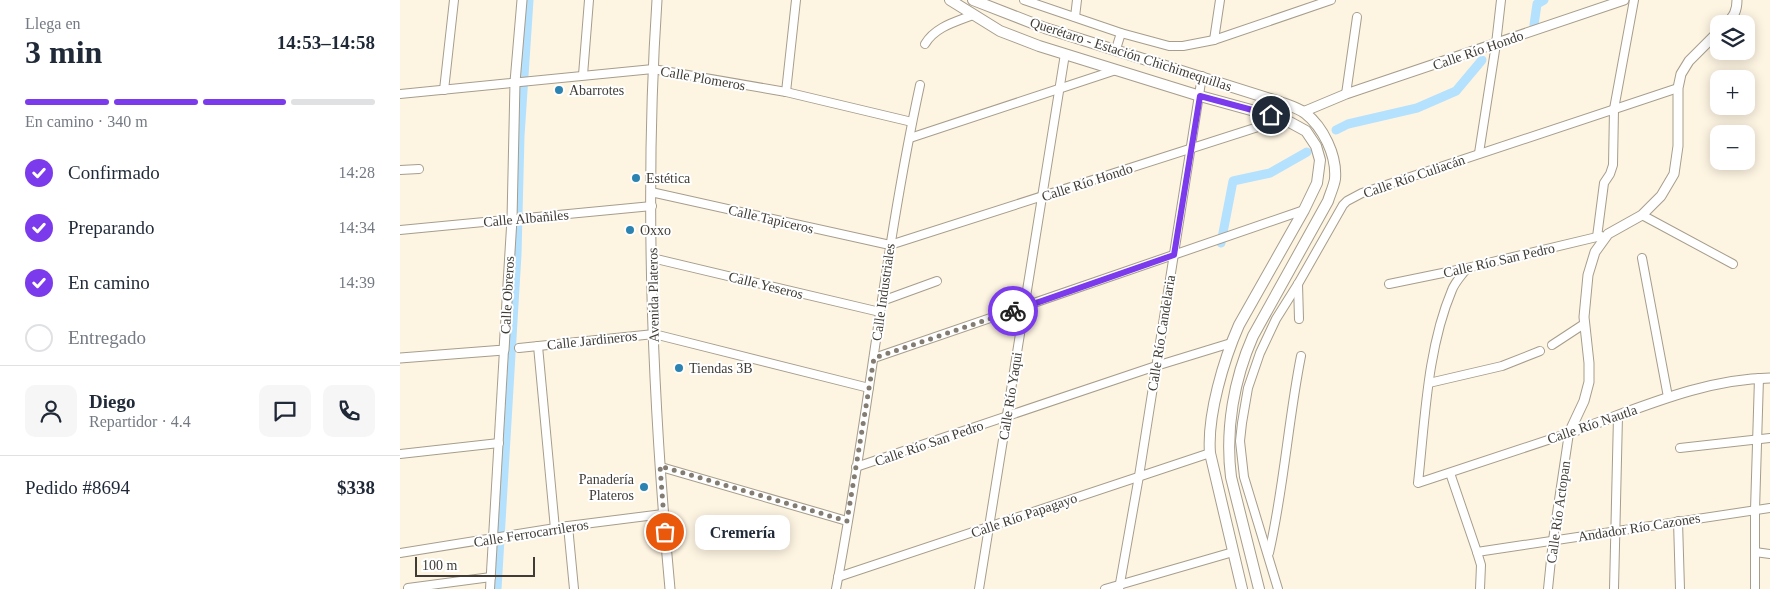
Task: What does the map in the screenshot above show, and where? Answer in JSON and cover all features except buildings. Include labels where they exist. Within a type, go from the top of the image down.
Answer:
[{"type":"main road","name":"Querétaro - Estación Chichimequillas","points":[[950,0],[1000,31],[1039,46],[1200,96],[1284,119],[1306,131],[1316,146],[1320,160],[1317,183],[1304,210],[1239,325],[1231,343],[1218,386],[1209,442],[1210,453],[1242,589]]},
{"type":"main road","name":"Querétaro - Estación Chichimequillas","points":[[973,0],[1046,28],[1280,102],[1303,112],[1316,123],[1328,143],[1334,162],[1335,177],[1328,201],[1253,336],[1242,362],[1230,425],[1229,460],[1231,476],[1259,589]]},
{"type":"street","points":[[444,90],[454,0]]},
{"type":"street","name":"Calle Obreros","points":[[490,589],[496,539],[504,350],[517,219],[522,0]]},
{"type":"street","points":[[584,75],[588,0]]},
{"type":"street","name":"Avenida Plateros","points":[[657,0],[653,69],[652,258],[660,466],[670,589]]},
{"type":"street","points":[[786,92],[796,0]]},
{"type":"street","points":[[1024,0],[1121,33],[1169,46],[1183,46],[1214,40],[1331,0]]},
{"type":"street","points":[[1076,17],[1077,0]]},
{"type":"street","points":[[1214,40],[1220,0]]},
{"type":"street","points":[[1479,153],[1501,0]]},
{"type":"street","name":"Calle Río Hondo","points":[[1303,112],[1346,94],[1624,0]]},
{"type":"street","points":[[1597,237],[1604,183],[1613,165],[1614,109],[1634,0]]},
{"type":"street","points":[[1734,15],[1737,9],[1737,0]]},
{"type":"street","points":[[925,44],[930,35],[942,27],[973,15]]},
{"type":"street","points":[[1346,94],[1357,16]]},
{"type":"street","points":[[1116,49],[1121,33]]},
{"type":"street","points":[[1608,234],[1642,215],[1661,196],[1674,174],[1678,146],[1678,88],[1680,74],[1689,61],[1710,40]]},
{"type":"street","name":"Calle Río Yaqui","points":[[979,589],[1061,89],[1065,54]]},
{"type":"street","name":"Calle Plomeros","points":[[400,94],[653,69],[786,92],[912,122]]},
{"type":"street","points":[[910,138],[1116,70]]},
{"type":"street","name":"Calle Río Candelaria","points":[[1119,586],[1139,476],[1202,76]]},
{"type":"street","name":"Calle Industriales","points":[[836,589],[874,358],[890,245],[920,85]]},
{"type":"street","name":"Calle Río Culiacán","points":[[1278,589],[1244,477],[1240,441],[1248,388],[1260,353],[1276,319],[1343,205],[1362,193],[1678,88]]},
{"type":"street","name":"Calle Río Hondo","points":[[890,245],[1042,198],[1284,119]]},
{"type":"street","points":[[400,170],[419,169]]},
{"type":"street","name":"Calle Tapiceros","points":[[651,192],[890,245]]},
{"type":"street","name":"Calle Albañiles","points":[[400,230],[652,206]]},
{"type":"street","points":[[874,358],[1304,210]]},
{"type":"street","points":[[1642,215],[1733,264]]},
{"type":"street","name":"Calle Río San Pedro","points":[[1389,284],[1467,268],[1608,234]]},
{"type":"street","name":"Calle Río Actopan","points":[[1548,589],[1569,433],[1584,400],[1589,382],[1589,363],[1584,324],[1588,275],[1595,252],[1608,234]]},
{"type":"street","name":"Calle Yeseros","points":[[652,258],[880,312]]},
{"type":"street","points":[[1642,258],[1668,397]]},
{"type":"street","points":[[1467,268],[1452,288],[1444,312],[1429,383],[1502,366],[1540,351]]},
{"type":"street","points":[[882,301],[937,281]]},
{"type":"street","points":[[1298,284],[1299,319]]},
{"type":"street","points":[[1552,345],[1584,324]]},
{"type":"street","name":"Calle Jardineros","points":[[519,348],[654,334],[869,388]]},
{"type":"street","name":"Calle Río San Pedro","points":[[856,468],[1156,366],[1231,343]]},
{"type":"street","points":[[538,346],[555,528]]},
{"type":"street","points":[[1249,346],[1260,353]]},
{"type":"street","points":[[400,358],[504,350]]},
{"type":"street","points":[[1269,555],[1275,528],[1294,392],[1301,356]]},
{"type":"street","points":[[1755,589],[1759,378]]},
{"type":"street","name":"Calle Río Nautla","points":[[1429,383],[1418,483],[1569,433],[1668,397],[1712,385],[1770,378]]},
{"type":"street","points":[[1236,392],[1248,388]]},
{"type":"street","points":[[1614,589],[1618,416]]},
{"type":"street","points":[[1680,448],[1770,438]]},
{"type":"street","points":[[400,454],[499,443]]},
{"type":"street","name":"Calle Río Papagayo","points":[[838,578],[1210,453]]},
{"type":"street","points":[[660,466],[847,521]]},
{"type":"street","points":[[1450,472],[1478,552],[1481,565],[1480,589]]},
{"type":"street","name":"Andador Río Cazones","points":[[1478,552],[1770,508]]},
{"type":"street","name":"Calle Ferrocarrileros","points":[[400,553],[568,526],[663,514]]},
{"type":"street","points":[[1678,521],[1680,589]]},
{"type":"street","points":[[568,526],[574,589]]},
{"type":"street","points":[[1105,589],[1233,552]]},
{"type":"street","points":[[1755,552],[1770,554]]},
{"type":"street","points":[[408,588],[491,577]]},
{"type":"waterway","points":[[497,589],[517,254],[520,136],[529,0]]},
{"type":"waterway","points":[[1534,25],[1537,4],[1544,0]]},
{"type":"waterway","points":[[1336,130],[1348,124],[1417,108],[1456,91],[1482,60]]},
{"type":"waterway","points":[[1221,243],[1233,181],[1270,173],[1307,152]]},
{"type":"way so far","points":[[665,532],[660,466],[847,521],[874,358],[1013,311]]},
{"type":"place","name":"Abarrotes","points":[[559,90]]},
{"type":"place","name":"Estética","points":[[636,178]]},
{"type":"place","name":"Oxxo","points":[[630,230]]},
{"type":"place","name":"Tiendas 3B","points":[[679,368]]},
{"type":"place","name":"Panadería Plateros","points":[[644,487]]},
{"type":"place","name":"Cremería","points":[[665,532]]},
{"type":"route","points":[[1013,311],[1174,255],[1200,96],[1271,115]]}]
